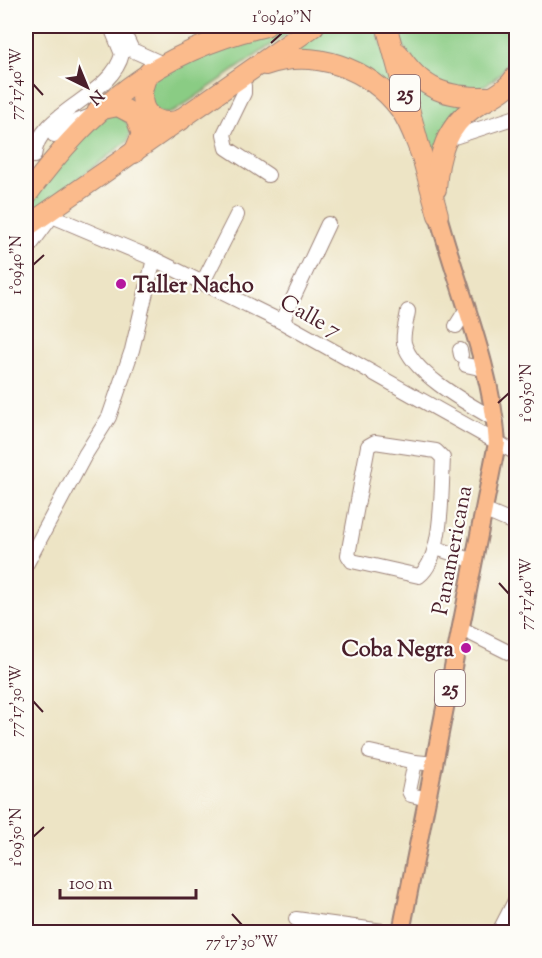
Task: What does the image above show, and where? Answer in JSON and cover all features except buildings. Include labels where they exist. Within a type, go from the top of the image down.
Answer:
[{"type":"highway","points":[[26,196],[51,161],[95,113],[195,40],[226,26]]},
{"type":"highway","points":[[182,120],[171,123],[150,116],[143,107],[140,96],[142,84],[159,66],[205,45],[266,26]]},
{"type":"highway","points":[[26,227],[49,215],[314,26]]},
{"type":"highway","points":[[387,29],[410,72],[428,86],[449,95],[495,97]]},
{"type":"highway","name":"Panamericana","points":[[387,29],[438,215]]},
{"type":"highway","points":[[246,74],[274,62],[298,58],[322,60],[352,70],[386,92],[401,110],[421,154]]},
{"type":"highway","name":"Panamericana","points":[[438,215],[436,189],[438,164],[445,140],[458,121],[475,107],[495,97],[511,84],[516,76]]},
{"type":"highway","points":[[95,113],[118,105],[135,115],[142,134],[134,153]]},
{"type":"main road","name":"Panamericana","points":[[401,933],[497,443],[496,420],[484,369],[438,215]]},
{"type":"street","points":[[30,162],[41,135],[116,71],[122,54],[113,32],[118,26]]},
{"type":"street","points":[[126,26],[122,30],[132,50],[159,66]]},
{"type":"street","points":[[246,74],[244,93],[224,134],[226,148],[268,176]]},
{"type":"street","points":[[30,162],[61,127],[95,113]]},
{"type":"street","points":[[445,140],[516,117]]},
{"type":"street","points":[[26,251],[49,215]]},
{"type":"street","name":"Calle 7","points":[[49,215],[154,259],[282,322],[516,453]]},
{"type":"street","points":[[203,282],[237,215]]},
{"type":"street","points":[[282,322],[328,224]]},
{"type":"street","points":[[26,565],[85,455],[110,417],[132,350],[154,259]]},
{"type":"street","points":[[466,309],[459,345],[484,369]]},
{"type":"street","points":[[408,311],[404,343],[416,365],[462,400],[496,420]]},
{"type":"street","points":[[375,442],[435,451],[443,458],[436,548],[428,570],[419,576],[352,561],[348,555],[368,446],[375,442]]},
{"type":"street","points":[[483,510],[516,525]]},
{"type":"street","points":[[436,548],[474,561]]},
{"type":"street","points":[[460,628],[516,656]]},
{"type":"street","points":[[370,752],[435,764]]},
{"type":"street","points":[[415,762],[409,791],[411,795],[428,799]]},
{"type":"street","points":[[499,933],[516,899]]},
{"type":"street","points":[[296,919],[390,933]]},
{"type":"green space","points":[[291,26],[299,26],[175,111],[166,114],[152,110],[146,89],[154,74],[227,44]]},
{"type":"green space","points":[[324,26],[376,26],[404,115],[381,84],[273,58]]},
{"type":"green space","points":[[395,26],[506,26],[510,53],[503,69],[490,82],[474,90],[457,90],[435,81],[417,66],[404,47]]},
{"type":"green space","points":[[403,64],[462,105],[433,176]]},
{"type":"green space","points":[[112,111],[127,123],[130,131],[128,141],[26,218],[26,202],[52,166]]},
{"type":"place","name":"Taller Nacho","points":[[121,284]]},
{"type":"place","name":"Coba Negra","points":[[466,648]]}]
